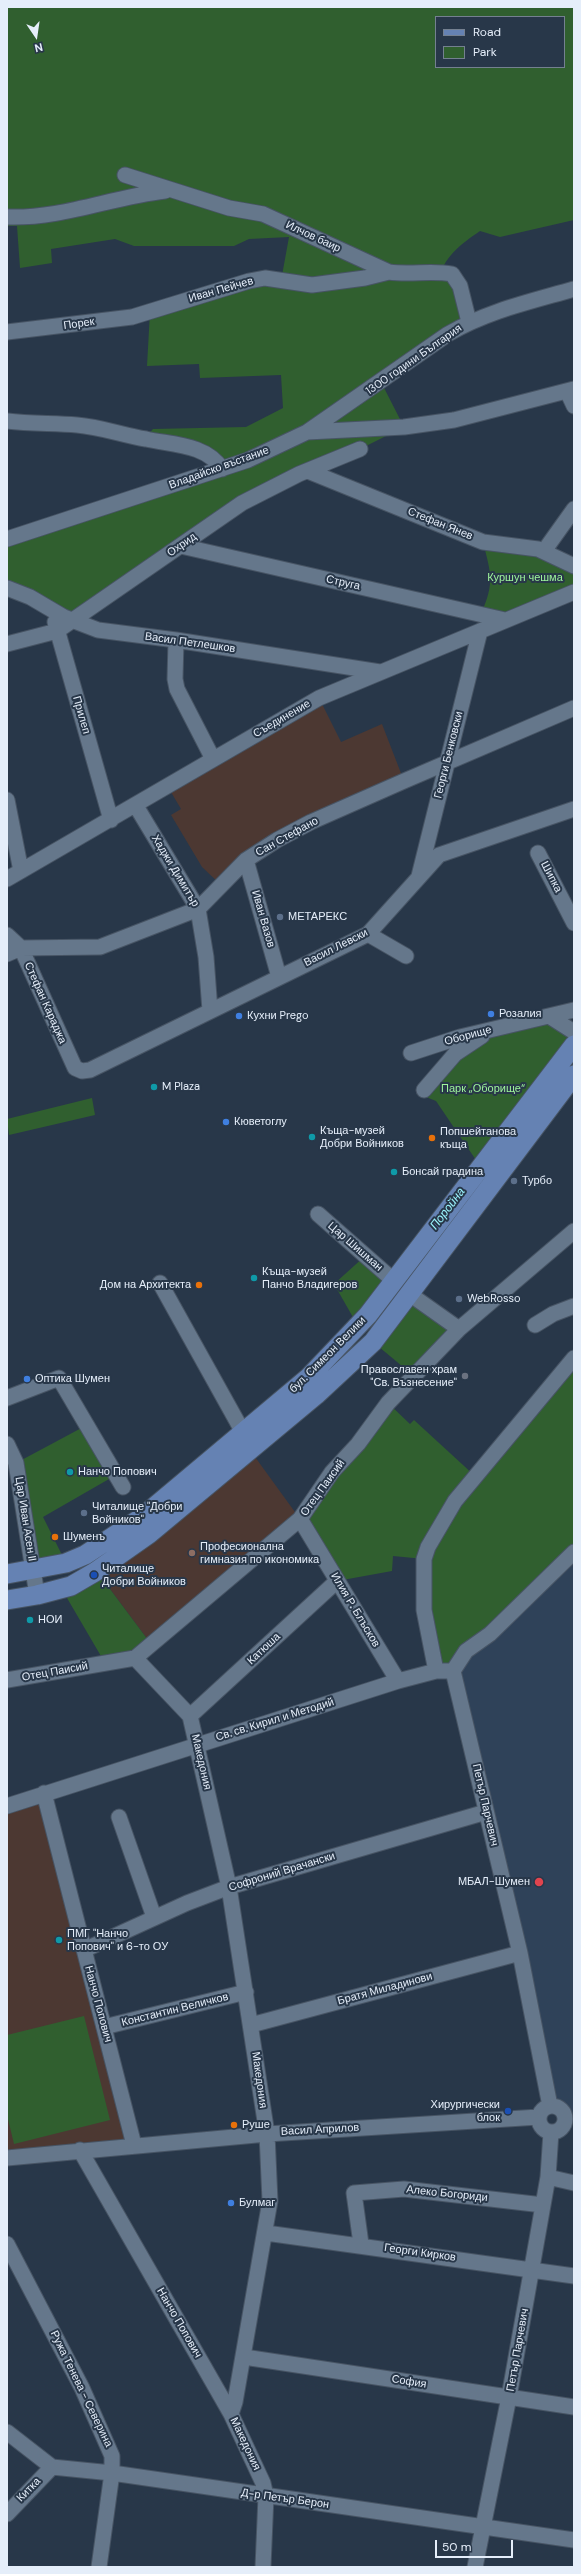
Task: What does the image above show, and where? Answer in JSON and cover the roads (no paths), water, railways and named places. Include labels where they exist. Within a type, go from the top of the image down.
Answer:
[{"type":"main road","name":"бул. Симеон Велики","points":[[7,1574],[32,1571],[66,1563],[85,1555],[128,1526],[244,1434],[309,1378],[358,1326],[574,1045]]},
{"type":"main road","name":"бул. Симеон Велики","points":[[7,1600],[37,1596],[71,1586],[95,1572],[149,1534],[322,1390],[373,1342],[411,1295],[574,1076]]},
{"type":"street","name":"Илчов баир","points":[[125,175],[169,191],[229,208],[263,214],[389,272],[410,275],[440,272],[452,274],[460,286],[469,322]]},
{"type":"street","points":[[7,217],[59,214],[137,194],[169,191]]},
{"type":"street","name":"Иван Пейчев","points":[[150,312],[249,281],[265,278],[312,285],[365,278],[389,272]]},
{"type":"street","name":"1300 години България","points":[[307,432],[469,322],[488,313],[574,289]]},
{"type":"street","name":"Порек","points":[[7,332],[132,317],[150,312]]},
{"type":"street","points":[[570,390],[574,406]]},
{"type":"street","name":"Владайско въстание","points":[[7,539],[248,460],[307,432],[404,427],[454,420],[570,390]]},
{"type":"street","points":[[7,421],[38,424],[77,425],[114,430],[144,439],[204,451],[215,457],[222,469]]},
{"type":"street","name":"Охрид","points":[[7,644],[57,631],[242,503],[308,471],[360,449]]},
{"type":"street","name":"Стефан Янев","points":[[308,471],[483,542],[544,551],[574,566]]},
{"type":"street","points":[[544,551],[574,509]]},
{"type":"street","name":"Струга","points":[[180,546],[505,620]]},
{"type":"street","name":"Васил Петлешков","points":[[7,588],[73,620],[98,630],[176,640],[380,672]]},
{"type":"street","name":"Съединение","points":[[13,874],[136,806],[213,759],[319,698],[574,592]]},
{"type":"street","name":"Прилеп","points":[[51,609],[111,820]]},
{"type":"street","name":"Георги Бенковски","points":[[418,879],[480,631]]},
{"type":"street","points":[[176,640],[175,679],[177,689],[213,759]]},
{"type":"street","name":"Сан Стефано","points":[[14,951],[100,947],[198,909],[246,860],[277,840],[311,822],[448,761],[574,708]]},
{"type":"street","points":[[7,800],[13,874]]},
{"type":"street","name":"Хаджи Димитър","points":[[136,806],[198,909],[206,957],[210,1011]]},
{"type":"street","name":"Васил Левски","points":[[82,1071],[90,1070],[368,934],[439,855],[574,809]]},
{"type":"street","name":"Шипка","points":[[538,853],[574,923]]},
{"type":"street","name":"Иван Вазов","points":[[246,860],[280,977]]},
{"type":"street","points":[[368,934],[406,956]]},
{"type":"street","name":"Стефан Караджа","points":[[7,935],[75,1068],[82,1071]]},
{"type":"street","points":[[549,1016],[574,1010]]},
{"type":"street","points":[[549,1016],[574,1032]]},
{"type":"street","name":"Оборище","points":[[411,1053],[549,1016]]},
{"type":"street","points":[[424,1090],[455,1054],[493,1030]]},
{"type":"street","name":"Цар Шишман","points":[[318,1214],[393,1280]]},
{"type":"street","name":"Отец Паисий","points":[[7,1680],[135,1658],[300,1519],[332,1472],[358,1444],[388,1403],[459,1329],[574,1232]]},
{"type":"street","points":[[160,1283],[244,1434]]},
{"type":"street","points":[[411,1295],[459,1329]]},
{"type":"street","points":[[534,1325],[553,1314],[574,1306]]},
{"type":"street","points":[[436,1671],[424,1610],[424,1559],[428,1547],[455,1501],[572,1363]]},
{"type":"street","points":[[7,1398],[59,1378],[123,1487]]},
{"type":"street","name":"Цар Иван Асен II","points":[[7,1444],[16,1463],[37,1596]]},
{"type":"street","name":"Илия Р. Блъсков","points":[[300,1519],[398,1681]]},
{"type":"street","points":[[453,1672],[466,1652],[490,1634],[574,1552]]},
{"type":"street","name":"Катюша","points":[[190,1716],[337,1581]]},
{"type":"street","name":"Македония","points":[[135,1658],[190,1716],[229,1887],[267,2134],[270,2201],[266,2233],[244,2357],[235,2402],[231,2414],[263,2483],[266,2496],[263,2567]]},
{"type":"street","name":"Св. св. Кирил и Методий","points":[[7,1806],[398,1681],[436,1671],[453,1672]]},
{"type":"street","name":"Петър Парчевич","points":[[453,1672],[520,1953],[550,2106]]},
{"type":"street","name":"Нанчо Попович","points":[[44,1793],[134,2145]]},
{"type":"street","name":"Софроний Врачански","points":[[84,1950],[154,1917],[229,1887],[486,1812]]},
{"type":"street","points":[[119,1817],[154,1917]]},
{"type":"street","name":"Братя Миладинови","points":[[251,2025],[520,1953]]},
{"type":"street","name":"Константин Величков","points":[[104,2027],[246,1992]]},
{"type":"street","points":[[550,2106],[561,2110],[569,2122],[558,2130],[550,2132],[541,2127],[539,2117],[543,2109],[550,2106]]},
{"type":"street","name":"Васил Априлов","points":[[7,2158],[134,2145],[267,2134],[539,2117]]},
{"type":"street","name":"Петър Парчевич","points":[[475,2567],[509,2398],[548,2178],[550,2132]]},
{"type":"street","name":"Нанчо Попович","points":[[80,2150],[231,2414]]},
{"type":"street","points":[[548,2178],[574,2183]]},
{"type":"street","name":"Алеко Богориди","points":[[361,2244],[354,2193],[404,2189],[543,2205]]},
{"type":"street","name":"Георги Кирков","points":[[266,2233],[361,2244],[574,2276]]},
{"type":"street","name":"Ружа Тенева - Северина","points":[[7,2244],[107,2440],[112,2456],[112,2473],[99,2567]]},
{"type":"street","name":"София","points":[[244,2357],[574,2407]]},
{"type":"street","points":[[7,2432],[52,2467]]},
{"type":"street","name":"Д-р Петър Берон","points":[[52,2467],[112,2473],[482,2528],[574,2540]]},
{"type":"street","name":"Китка","points":[[7,2514],[52,2467]]},
{"type":"place","name":"МЕТАРЕКС","points":[[280,917]]},
{"type":"place","name":"Розалия","points":[[491,1014]]},
{"type":"place","name":"Кухни Prego","points":[[239,1016]]},
{"type":"place","name":"M Plaza","points":[[154,1087]]},
{"type":"place","name":"Кюветоглу","points":[[226,1122]]},
{"type":"place","name":"Къща-музей Добри Войников","points":[[312,1137]]},
{"type":"place","name":"Попшейтанова къща","points":[[432,1138]]},
{"type":"place","name":"Бонсай градина","points":[[394,1172]]},
{"type":"place","name":"Турбо","points":[[514,1181]]},
{"type":"place","name":"Къща-музей Панчо Владигеров","points":[[254,1278]]},
{"type":"place","name":"Дом на Архитекта","points":[[199,1285]]},
{"type":"place","name":"WebRosso","points":[[459,1299]]},
{"type":"place","name":"Православен храм \"Св. Възнесение\"","points":[[465,1376]]},
{"type":"place","name":"Оптика Шумен","points":[[27,1379]]},
{"type":"place","name":"Нанчо Попович","points":[[70,1472]]},
{"type":"place","name":"Читалище \"Добри Войников\"","points":[[84,1513]]},
{"type":"place","name":"Шуменъ","points":[[55,1537]]},
{"type":"place","name":"Професионална гимназия по икономика","points":[[192,1553]]},
{"type":"place","name":"Читалище Добри Войников","points":[[94,1575]]},
{"type":"place","name":"НОИ","points":[[30,1620]]},
{"type":"place","name":"МБАЛ-Шумен","points":[[539,1882]]},
{"type":"place","name":"ПМГ \"Нанчо Попович\" и 6-то ОУ","points":[[59,1940]]},
{"type":"place","name":"Хирургически блок","points":[[508,2111]]},
{"type":"place","name":"Руше","points":[[234,2125]]},
{"type":"place","name":"Булмаг","points":[[231,2203]]},
{"type":"park label","name":"Куршун чешма","points":[[525,578]]},
{"type":"park label","name":"Парк „Оборище“","points":[[483,1089]]},
{"type":"water label","name":"Поройна","points":[[448,1209]]}]
